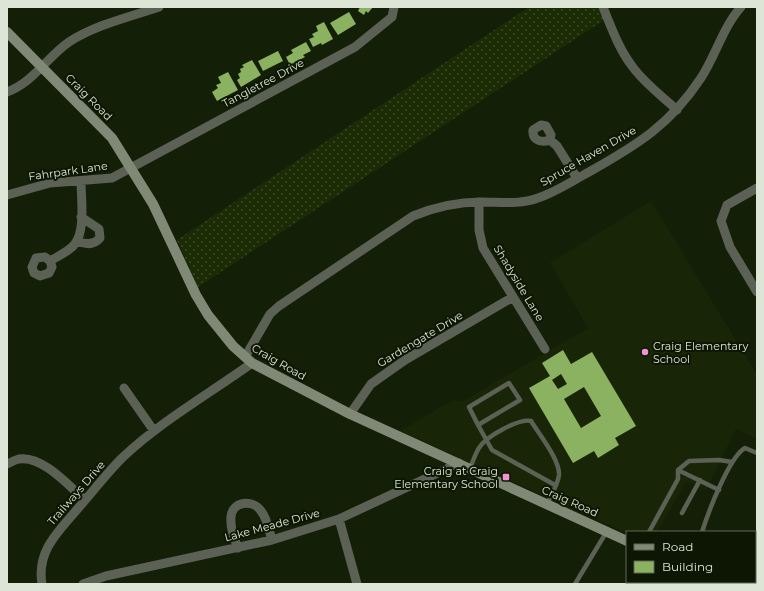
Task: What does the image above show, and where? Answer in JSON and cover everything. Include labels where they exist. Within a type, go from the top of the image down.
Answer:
[{"type":"main road","name":"Craig Road","points":[[7,32],[112,138],[153,204],[204,310],[219,330],[248,360],[350,414],[626,540]]},
{"type":"street","points":[[7,92],[20,87],[67,44],[82,34],[136,11],[159,7]]},
{"type":"street","name":"Tangletree Drive","points":[[131,168],[355,47],[392,17],[394,7]]},
{"type":"street","points":[[603,7],[620,47],[631,65],[677,110]]},
{"type":"street","name":"Spruce Haven Drive","points":[[248,360],[270,314],[279,306],[413,216],[431,208],[479,202],[518,203],[537,198],[558,190],[638,143],[666,121],[677,110],[702,76],[729,21],[741,7]]},
{"type":"street","points":[[550,140],[557,146],[577,178]]},
{"type":"street","name":"Fahrpark Lane","points":[[7,195],[42,184],[112,178],[131,168]]},
{"type":"street","points":[[50,261],[70,248],[77,241],[81,228],[81,181]]},
{"type":"street","points":[[757,188],[727,205],[721,221],[730,247],[757,292]]},
{"type":"street","name":"Shadyside Lane","points":[[479,202],[479,230],[483,248],[545,350]]},
{"type":"street","points":[[77,241],[90,244],[96,242],[100,238],[99,229],[81,217]]},
{"type":"street","name":"Gardengate Drive","points":[[350,414],[371,384],[376,380],[405,360],[513,298]]},
{"type":"street","name":"Trailways Drive","points":[[42,584],[39,570],[45,552],[54,536],[122,458],[154,431],[248,360]]},
{"type":"street","points":[[124,388],[154,431]]},
{"type":"street","points":[[7,464],[20,459],[38,462],[54,472],[85,500]]},
{"type":"street","name":"Lake Meade Drive","points":[[83,584],[106,576],[272,540],[339,520],[459,463]]},
{"type":"street","points":[[238,548],[231,527],[231,515],[239,505],[248,502],[258,506],[263,513],[272,540]]},
{"type":"street","points":[[339,520],[356,584]]},
{"type":"lane","points":[[478,425],[520,400],[509,382],[469,407],[478,425],[486,440],[492,450],[555,485]]},
{"type":"lane","points":[[470,469],[479,447],[486,440],[516,422],[526,420],[531,421],[549,449],[559,470],[559,477],[547,504]]},
{"type":"lane","points":[[702,530],[732,462],[739,451],[745,448],[757,453]]},
{"type":"lane","points":[[678,470],[689,461],[719,460],[732,462]]},
{"type":"lane","points":[[678,470],[719,490]]},
{"type":"lane","points":[[650,531],[678,479],[678,470]]},
{"type":"lane","points":[[682,513],[700,480]]},
{"type":"lane","points":[[576,584],[607,531]]},
{"type":"shaded area","points":[[529,7],[598,7],[604,20],[198,287],[177,240]]},
{"type":"shaded area","name":"Craig Elementary School","points":[[651,201],[757,375],[757,439],[736,429],[706,490],[686,482],[658,531],[626,531],[626,533],[400,431],[451,401],[463,401],[588,328],[550,263]]},
{"type":"building","points":[[360,7],[373,7],[368,13],[366,11],[364,15],[358,11]]},
{"type":"building","points":[[349,12],[356,24],[338,35],[330,23]]},
{"type":"building","points":[[324,22],[333,39],[322,45],[321,43],[313,47],[309,39],[314,37],[312,34],[318,31],[316,26]]},
{"type":"building","points":[[306,42],[311,51],[303,55],[305,57],[290,65],[286,57],[293,53],[291,50]]},
{"type":"building","points":[[278,51],[283,61],[263,71],[258,61]]},
{"type":"building","points":[[252,60],[261,75],[241,87],[237,80],[240,78],[238,74],[241,72],[240,69],[244,67],[242,65]]},
{"type":"building","points":[[228,72],[238,90],[217,101],[212,92],[218,88],[216,85],[221,83],[218,77]]},
{"type":"building","points":[[563,350],[571,364],[592,352],[636,426],[615,438],[619,445],[598,458],[594,451],[573,463],[529,388],[550,376],[542,363]],"holes":[[[561,374],[567,384],[558,389],[552,380]],[[584,387],[601,416],[581,428],[564,399]]]},
{"type":"place","name":"Craig Elementary School","points":[[645,352]]},
{"type":"place","name":"Craig at Craig Elementary School","points":[[506,477]]}]
